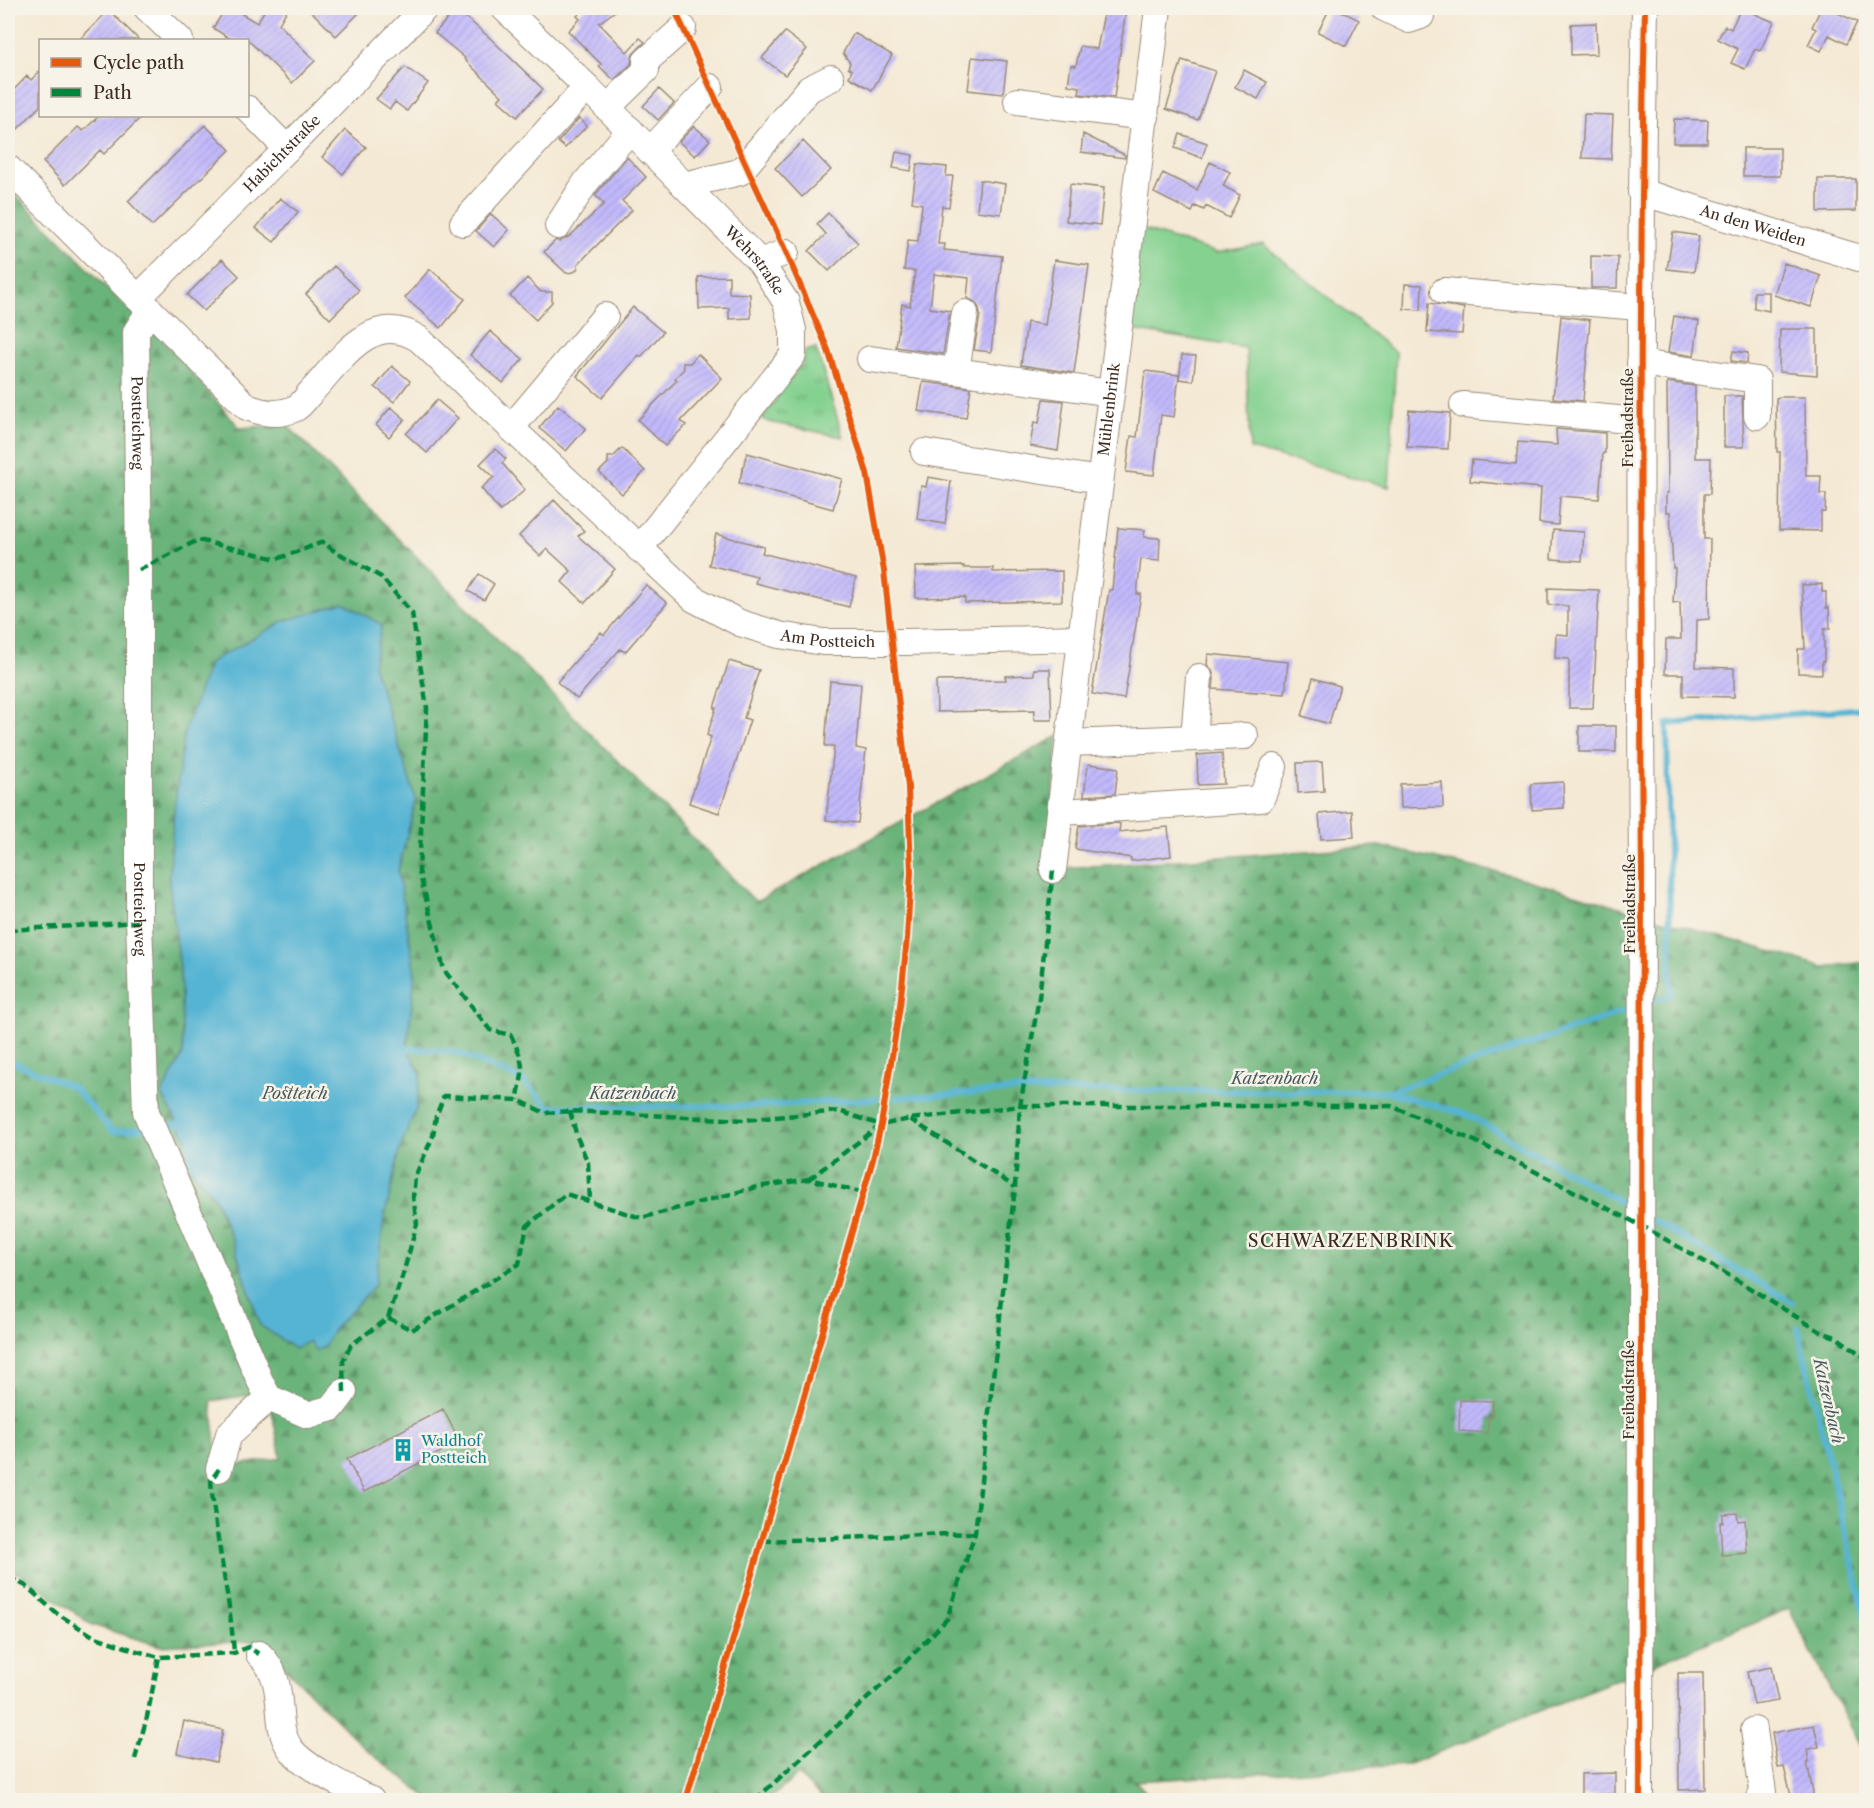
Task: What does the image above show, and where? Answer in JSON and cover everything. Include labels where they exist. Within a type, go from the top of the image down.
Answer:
[{"type":"street","points":[[147,8],[179,39]]},
{"type":"street","name":"Habichtstraße","points":[[144,304],[287,149],[425,8]]},
{"type":"street","name":"Wehrstraße","points":[[504,8],[587,87],[760,262],[786,302],[793,330],[793,355],[770,387],[639,549]]},
{"type":"street","name":"Mühlenbrink","points":[[1053,870],[1062,812],[1158,8]]},
{"type":"street","points":[[1384,8],[1415,14]]},
{"type":"street","name":"Freibadstraße","points":[[1640,1800],[1642,1005],[1640,307],[1645,8]]},
{"type":"street","points":[[608,108],[646,69],[646,61],[683,28]]},
{"type":"street","points":[[684,185],[740,172],[809,89],[831,78]]},
{"type":"street","points":[[464,223],[587,87]]},
{"type":"street","points":[[650,151],[710,87]]},
{"type":"street","points":[[1017,101],[1146,117]]},
{"type":"street","points":[[249,110],[287,149]]},
{"type":"street","points":[[558,226],[586,182],[630,130]]},
{"type":"street","points":[[8,168],[234,396],[247,406],[260,412],[278,413],[297,408],[357,343],[374,331],[392,329],[410,333],[419,339],[639,549]]},
{"type":"street","name":"An den Weiden","points":[[1641,192],[1866,260]]},
{"type":"street","points":[[760,262],[786,252]]},
{"type":"street","points":[[1444,291],[1640,307]]},
{"type":"street","name":"Postteichweg","points":[[144,304],[136,332],[139,922],[146,1112],[269,1398]]},
{"type":"street","points":[[956,371],[965,313]]},
{"type":"street","points":[[510,428],[605,316]]},
{"type":"street","points":[[870,359],[1111,393]]},
{"type":"street","points":[[1640,363],[1757,380],[1757,416]]},
{"type":"street","points":[[1463,405],[1640,422]]},
{"type":"street","points":[[924,452],[1100,480]]},
{"type":"street","name":"Am Postteich","points":[[639,549],[694,599],[728,618],[779,635],[823,642],[1081,638]]},
{"type":"street","points":[[1194,738],[1199,676]]},
{"type":"street","points":[[1069,743],[1245,736]]},
{"type":"street","points":[[1062,812],[1261,799],[1275,767]]},
{"type":"street","points":[[219,1469],[229,1434],[269,1398],[308,1414],[332,1407],[344,1392]]},
{"type":"street","points":[[259,1654],[268,1662],[278,1689],[284,1738],[289,1748],[298,1759],[371,1800]]},
{"type":"street","points":[[1754,1730],[1763,1792],[1759,1800]]},
{"type":"green space","points":[[8,187],[120,301],[159,336],[240,428],[286,424],[756,902],[1058,736],[1048,869],[1379,846],[1517,877],[1824,967],[1866,962],[1866,1758],[1789,1609],[1407,1765],[1135,1781],[1154,1800],[824,1800],[798,1775],[768,1800],[431,1800],[368,1751],[258,1641],[160,1646],[92,1625],[28,1579],[8,1568]],"holes":[[[373,665],[416,800],[398,871],[415,974],[407,1048],[421,1074],[416,1109],[401,1145],[384,1219],[375,1285],[333,1330],[324,1347],[260,1325],[233,1241],[215,1199],[186,1163],[186,1138],[162,1094],[183,1054],[180,967],[169,882]],[[268,1392],[281,1458],[219,1468],[211,1401]]]},
{"type":"green space","points":[[1139,228],[1217,253],[1263,244],[1396,353],[1389,487],[1250,449],[1246,348],[1126,329]]},
{"type":"green space","points":[[816,348],[843,437],[762,419],[803,362],[805,351]]},
{"type":"water","name":"Postteich","points":[[344,603],[382,625],[373,665],[416,800],[398,871],[415,974],[407,1048],[421,1074],[416,1109],[401,1145],[384,1219],[375,1285],[333,1330],[324,1347],[315,1351],[309,1341],[295,1349],[260,1325],[233,1241],[215,1199],[186,1163],[186,1138],[162,1094],[183,1054],[180,967],[169,882],[174,812],[184,732],[210,662],[284,621]]},
{"type":"building","points":[[226,8],[232,8],[257,23],[266,8],[288,8],[279,24],[315,61],[292,83],[249,39],[230,39],[213,28]]},
{"type":"building","points":[[308,8],[364,8],[336,36]]},
{"type":"building","points":[[586,8],[619,8],[599,23],[627,52],[640,38],[645,42],[633,54],[631,64],[614,80],[568,31],[580,19],[577,16]]},
{"type":"building","points":[[1105,8],[1126,8],[1114,98],[1079,94],[1080,87],[1068,85],[1071,65],[1076,66],[1080,46],[1097,49]]},
{"type":"building","points":[[1330,8],[1335,8],[1359,20],[1346,46],[1318,32]]},
{"type":"building","points":[[1741,8],[1774,22],[1760,51],[1755,49],[1745,69],[1731,63],[1738,49],[1718,39],[1725,26],[1731,29]]},
{"type":"building","points":[[1821,8],[1827,8],[1857,22],[1846,44],[1829,35],[1821,51],[1808,45],[1816,29],[1812,27]]},
{"type":"building","points":[[456,9],[543,89],[517,117],[498,100],[502,96],[465,58],[435,33]]},
{"type":"building","points":[[109,10],[138,39],[80,39]]},
{"type":"building","points":[[1596,23],[1597,54],[1571,55],[1571,24]]},
{"type":"building","points":[[785,32],[807,49],[785,75],[762,58]]},
{"type":"building","points":[[854,33],[892,55],[872,90],[849,77],[852,70],[848,68],[850,63],[843,53]]},
{"type":"building","points":[[972,57],[1007,61],[1003,94],[968,90]]},
{"type":"building","points":[[1182,60],[1215,71],[1198,120],[1166,109]]},
{"type":"building","points":[[405,67],[428,83],[407,111],[395,102],[390,109],[376,99]]},
{"type":"building","points":[[1244,70],[1267,82],[1258,99],[1235,87]]},
{"type":"building","points":[[39,72],[39,107],[8,139],[8,96],[27,76],[31,80]]},
{"type":"building","points":[[659,89],[674,103],[658,120],[643,106]]},
{"type":"building","points":[[1584,114],[1613,115],[1611,159],[1582,158]]},
{"type":"building","points":[[98,117],[141,117],[104,154],[100,150],[65,185],[43,162],[78,127],[83,131]]},
{"type":"building","points":[[579,118],[587,126],[565,148],[558,142]]},
{"type":"building","points":[[1674,119],[1708,120],[1707,143],[1673,143]]},
{"type":"building","points":[[205,125],[230,150],[152,226],[128,201]]},
{"type":"building","points":[[694,126],[710,140],[695,156],[679,142]]},
{"type":"building","points":[[345,130],[366,147],[343,174],[322,157]]},
{"type":"building","points":[[1083,134],[1125,155],[1125,158],[1081,152]]},
{"type":"building","points":[[1180,134],[1207,143],[1202,158],[1175,148]]},
{"type":"building","points":[[803,141],[831,170],[802,197],[775,168]]},
{"type":"building","points":[[1743,148],[1780,148],[1780,176],[1743,176]]},
{"type":"building","points":[[896,152],[913,155],[911,171],[893,168]]},
{"type":"building","points":[[627,157],[646,177],[622,201],[632,210],[578,264],[574,272],[566,273],[544,252],[556,240],[559,242],[570,236],[604,204],[595,195]]},
{"type":"building","points":[[1210,162],[1230,172],[1223,186],[1240,195],[1229,218],[1206,206],[1204,210],[1195,206],[1192,212],[1154,193],[1163,173],[1197,190]]},
{"type":"building","points":[[917,164],[947,167],[946,176],[953,176],[949,207],[942,206],[938,244],[945,244],[944,250],[1002,256],[991,352],[974,350],[980,315],[975,302],[967,298],[969,278],[934,274],[930,308],[950,311],[943,354],[896,347],[902,304],[910,306],[915,271],[904,270],[908,240],[918,241],[922,204],[912,202]]},
{"type":"building","points":[[1818,179],[1856,179],[1856,211],[1818,212]]},
{"type":"building","points":[[980,180],[1005,184],[1001,214],[977,211]]},
{"type":"building","points":[[1070,184],[1104,188],[1100,225],[1066,221]]},
{"type":"building","points":[[280,198],[298,212],[274,242],[256,228]]},
{"type":"building","points":[[828,213],[858,243],[829,271],[809,251],[826,234],[817,224]]},
{"type":"building","points":[[491,214],[509,230],[494,247],[476,231]]},
{"type":"building","points":[[1673,232],[1699,236],[1694,272],[1667,269]]},
{"type":"building","points":[[1591,256],[1618,257],[1617,288],[1591,288]]},
{"type":"building","points":[[222,259],[239,276],[204,311],[187,295]]},
{"type":"building","points":[[1054,260],[1089,265],[1074,373],[1021,365],[1027,322],[1045,325]]},
{"type":"building","points":[[1784,263],[1821,276],[1811,307],[1774,295]]},
{"type":"building","points":[[334,266],[359,290],[330,319],[306,294]]},
{"type":"building","points":[[430,269],[465,299],[441,328],[405,298]]},
{"type":"building","points":[[729,276],[729,293],[750,294],[751,318],[729,319],[729,308],[699,309],[698,277]]},
{"type":"building","points":[[527,278],[541,292],[552,292],[552,302],[536,320],[510,296]]},
{"type":"building","points":[[1405,284],[1422,285],[1421,310],[1404,309]]},
{"type":"building","points":[[1754,292],[1769,292],[1769,311],[1754,308]]},
{"type":"building","points":[[1429,303],[1464,308],[1462,334],[1427,332]]},
{"type":"building","points":[[633,307],[663,332],[641,357],[639,355],[602,398],[577,376]]},
{"type":"building","points":[[1561,316],[1590,320],[1583,401],[1553,398]]},
{"type":"building","points":[[1674,316],[1699,321],[1694,356],[1668,352]]},
{"type":"building","points":[[1780,329],[1817,329],[1817,375],[1779,372]]},
{"type":"building","points":[[490,331],[523,359],[503,383],[470,355]]},
{"type":"building","points":[[1733,351],[1748,353],[1747,363],[1731,361]]},
{"type":"building","points":[[698,354],[722,378],[681,421],[686,425],[665,446],[638,420],[677,380],[675,378],[684,369],[683,363],[690,363]]},
{"type":"building","points":[[1182,355],[1196,356],[1193,381],[1179,379]]},
{"type":"building","points":[[392,366],[410,381],[394,402],[375,387]]},
{"type":"building","points":[[1145,371],[1179,375],[1174,417],[1161,415],[1154,475],[1126,472],[1131,436],[1137,437]]},
{"type":"building","points":[[923,382],[971,388],[966,418],[918,411]]},
{"type":"building","points":[[1667,382],[1695,386],[1695,458],[1711,458],[1710,494],[1704,494],[1704,539],[1710,539],[1709,619],[1697,620],[1696,667],[1734,668],[1734,697],[1683,696],[1683,674],[1665,674],[1666,639],[1681,639],[1680,602],[1673,603],[1675,568],[1673,568],[1670,512],[1666,512],[1666,493],[1668,493]]},
{"type":"building","points":[[1724,396],[1742,396],[1744,447],[1724,447]]},
{"type":"building","points":[[1805,397],[1806,476],[1821,476],[1820,494],[1826,494],[1825,512],[1821,512],[1821,531],[1779,530],[1780,452],[1777,452],[1776,398]]},
{"type":"building","points":[[1043,399],[1064,401],[1058,451],[1030,446],[1034,422],[1039,423]]},
{"type":"building","points":[[437,400],[458,418],[427,453],[406,434]]},
{"type":"building","points":[[558,405],[586,428],[566,451],[539,428]]},
{"type":"building","points":[[391,407],[405,419],[389,437],[376,425]]},
{"type":"building","points":[[1409,410],[1450,413],[1448,449],[1407,447]]},
{"type":"building","points":[[1556,429],[1605,433],[1605,453],[1603,453],[1599,499],[1560,496],[1558,525],[1539,523],[1541,488],[1470,481],[1472,460],[1516,464],[1518,442],[1557,445]]},
{"type":"building","points":[[622,448],[645,471],[622,494],[599,472],[608,463],[608,457],[613,457]]},
{"type":"building","points":[[495,449],[506,459],[502,463],[525,490],[500,511],[481,488],[494,477],[480,464]]},
{"type":"building","points":[[747,453],[842,479],[833,509],[739,483]]},
{"type":"building","points":[[928,477],[951,481],[945,524],[917,519],[921,486],[926,487]]},
{"type":"building","points":[[554,500],[584,531],[578,536],[615,569],[585,603],[562,582],[571,571],[547,549],[540,556],[519,536]]},
{"type":"building","points":[[1118,528],[1145,530],[1144,537],[1160,538],[1159,561],[1141,559],[1137,594],[1141,594],[1124,699],[1092,694],[1109,590],[1112,590]]},
{"type":"building","points":[[1553,530],[1584,532],[1582,561],[1551,559]]},
{"type":"building","points":[[716,534],[764,547],[762,553],[856,578],[849,607],[755,583],[757,577],[709,565]]},
{"type":"building","points":[[964,566],[964,568],[993,568],[993,572],[1062,571],[1062,601],[965,603],[965,597],[916,598],[915,567]]},
{"type":"building","points":[[479,574],[494,584],[484,600],[468,591]]},
{"type":"building","points":[[1822,584],[1822,592],[1826,592],[1826,608],[1829,608],[1830,629],[1824,629],[1822,674],[1798,673],[1798,649],[1805,649],[1802,585]]},
{"type":"building","points":[[646,585],[667,603],[625,652],[620,649],[577,699],[557,682],[601,632],[604,635]]},
{"type":"building","points":[[1548,588],[1599,590],[1593,708],[1569,708],[1569,659],[1555,658],[1556,634],[1568,635],[1568,606],[1548,605]]},
{"type":"building","points":[[1208,654],[1288,662],[1285,694],[1213,689],[1212,670],[1207,665]]},
{"type":"building","points":[[729,661],[759,670],[744,718],[750,720],[719,813],[689,803],[711,737],[707,735]]},
{"type":"building","points":[[1034,669],[1050,669],[1052,720],[1034,720],[1035,710],[937,712],[936,681],[1006,680],[1005,676],[1034,675]]},
{"type":"building","points":[[1313,678],[1340,686],[1329,724],[1302,716]]},
{"type":"building","points":[[830,681],[861,684],[856,748],[866,750],[858,823],[826,820],[834,746],[825,746]]},
{"type":"building","points":[[1579,726],[1616,726],[1616,752],[1579,752]]},
{"type":"building","points":[[1222,753],[1224,784],[1198,785],[1197,755]]},
{"type":"building","points":[[1322,762],[1324,791],[1298,793],[1297,763]]},
{"type":"building","points":[[1088,764],[1118,768],[1115,794],[1084,796]]},
{"type":"building","points":[[1442,782],[1443,807],[1401,808],[1400,784]]},
{"type":"building","points":[[1563,782],[1564,808],[1532,810],[1531,784]]},
{"type":"building","points":[[1352,811],[1354,837],[1321,839],[1319,814]]},
{"type":"building","points":[[1120,824],[1119,832],[1168,827],[1171,856],[1131,861],[1131,858],[1075,849],[1079,826]]},
{"type":"building","points":[[1460,1400],[1493,1401],[1492,1418],[1488,1417],[1488,1433],[1459,1431]]},
{"type":"building","name":"Waldhof Postteich","points":[[443,1409],[460,1442],[364,1492],[347,1459]]},
{"type":"building","points":[[1737,1513],[1738,1521],[1745,1520],[1747,1553],[1722,1555],[1720,1522],[1723,1522],[1723,1514]]},
{"type":"building","points":[[1771,1667],[1778,1701],[1754,1705],[1747,1672]]},
{"type":"building","points":[[1678,1673],[1703,1673],[1705,1789],[1679,1790]]},
{"type":"building","points":[[184,1721],[223,1730],[216,1762],[177,1753]]},
{"type":"building","points":[[1814,1725],[1819,1747],[1807,1749],[1809,1762],[1807,1762],[1814,1798],[1792,1800],[1784,1767],[1778,1768],[1772,1733]]},
{"type":"building","points":[[1615,1773],[1615,1794],[1581,1795],[1581,1774]]},
{"type":"waterway","points":[[1648,1002],[1671,995],[1667,724],[1866,708]]},
{"type":"waterway","points":[[1388,1092],[1636,1007]]},
{"type":"waterway","name":"Katzenbach","points":[[407,1048],[456,1052],[522,1080],[549,1107],[759,1106],[876,1099]]},
{"type":"waterway","name":"Katzenbach","points":[[8,1060],[74,1088],[113,1132],[146,1128]]},
{"type":"waterway","name":"Katzenbach","points":[[896,1098],[1018,1090],[1388,1092],[1468,1115],[1626,1205]]},
{"type":"waterway","name":"Katzenbach","points":[[160,1126],[180,1124]]},
{"type":"waterway","name":"Katzenbach","points":[[1652,1220],[1792,1302]]},
{"type":"waterway","name":"Katzenbach","points":[[1798,1328],[1866,1620]]},
{"type":"marked path","points":[[139,570],[198,540],[277,559],[323,542],[381,577],[412,613],[427,708],[419,871],[444,970],[490,1030],[511,1035],[522,1067],[518,1100]]},
{"type":"marked path","points":[[755,1800],[892,1676],[947,1619],[975,1533],[1015,1187],[1020,1106],[1039,998],[1053,870]]},
{"type":"marked path","points":[[8,930],[139,922]]},
{"type":"marked path","points":[[344,1392],[343,1361],[351,1345],[388,1318],[403,1274],[417,1224],[413,1197],[415,1177],[433,1136],[436,1116],[444,1096],[518,1100],[545,1113],[570,1111],[743,1120],[839,1111],[881,1125]]},
{"type":"marked path","points":[[809,1179],[881,1125],[910,1119],[1020,1106],[1391,1106],[1475,1141],[1642,1226],[1730,1276],[1821,1332],[1836,1337],[1866,1358]]},
{"type":"marked path","points":[[570,1111],[577,1137],[588,1163],[590,1201]]},
{"type":"marked path","points":[[910,1119],[1015,1187]]},
{"type":"marked path","points":[[388,1318],[412,1330],[519,1264],[527,1226],[566,1194],[641,1218],[757,1187],[809,1179],[864,1193]]},
{"type":"marked path","points":[[219,1469],[211,1480],[234,1653]]},
{"type":"marked path","points":[[763,1541],[975,1533]]},
{"type":"marked path","points":[[8,1577],[26,1586],[56,1613],[93,1636],[137,1651],[159,1657],[234,1653],[248,1647],[259,1654]]},
{"type":"marked path","points":[[135,1759],[147,1717],[159,1657]]},
{"type":"cycle path","points":[[674,8],[786,252],[828,350],[867,473],[884,571],[908,787],[911,872],[900,1006],[881,1125],[872,1163],[686,1800]]},
{"type":"cycle path","points":[[1640,1800],[1642,1104],[1640,440],[1645,8]]},
{"type":"place","name":"Waldhof Postteich","points":[[403,1450]]},
{"type":"district","name":"SCHWARZENBRINK","points":[[1351,1241]]}]
